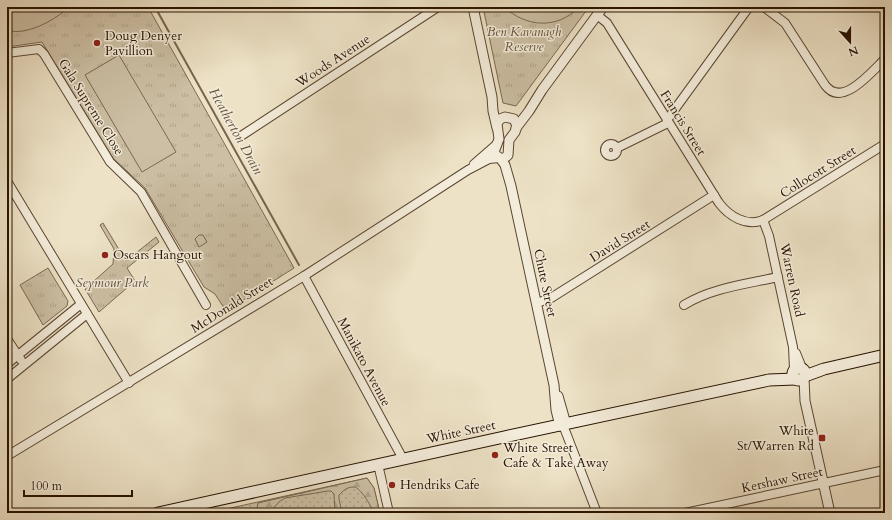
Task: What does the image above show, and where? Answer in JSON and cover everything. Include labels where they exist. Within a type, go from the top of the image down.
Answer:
[{"type":"main road","name":"White Street","points":[[158,513],[885,355]]},
{"type":"street","name":"Woods Avenue","points":[[241,136],[438,7]]},
{"type":"street","points":[[473,7],[492,97],[493,111],[499,137],[497,144]]},
{"type":"street","points":[[499,158],[507,157],[509,140],[516,128],[603,7]]},
{"type":"street","points":[[617,148],[667,121],[749,7]]},
{"type":"street","points":[[764,7],[785,23],[825,85],[832,92],[842,93],[853,89],[885,59]]},
{"type":"street","name":"Francis Street","points":[[596,15],[607,23],[714,196],[724,209],[740,219],[754,222],[763,220]]},
{"type":"street","name":"Gala Supreme Close","points":[[7,53],[39,49],[44,54],[110,162],[141,192],[206,304]]},
{"type":"street","points":[[497,128],[498,121],[518,114],[542,90]]},
{"type":"street","points":[[492,97],[499,109],[515,121],[516,128]]},
{"type":"street","name":"Chute Street","points":[[497,144],[494,152],[505,165],[511,186],[554,385],[556,410],[597,513]]},
{"type":"street","name":"McDonald Street","points":[[468,170],[497,144]]},
{"type":"street","name":"Collocott Street","points":[[763,220],[885,144]]},
{"type":"street","name":"Chute Street","points":[[508,149],[511,170],[511,186]]},
{"type":"street","name":"McDonald Street","points":[[7,456],[304,276],[468,170],[490,159],[499,158]]},
{"type":"street","points":[[7,181],[10,190],[129,383]]},
{"type":"street","name":"David Street","points":[[537,303],[551,298],[714,196]]},
{"type":"street","name":"Warren Road","points":[[763,220],[769,236],[830,513]]},
{"type":"street","name":"Manikato Avenue","points":[[304,276],[403,459]]},
{"type":"street","points":[[684,305],[698,297],[737,286],[778,277]]},
{"type":"street","points":[[7,364],[81,304]]},
{"type":"street","points":[[7,379],[87,314]]},
{"type":"street","points":[[7,339],[24,365]]},
{"type":"street","points":[[378,464],[389,513]]},
{"type":"street","name":"Kershaw Street","points":[[685,513],[885,470]]},
{"type":"green space","points":[[7,7],[148,7],[294,268],[226,311],[215,294],[204,287],[145,188],[113,158],[42,42],[7,47]]},
{"type":"green space","points":[[7,7],[69,7],[54,19],[42,25],[29,30],[7,31]]},
{"type":"green space","name":"Ben Kavanagh Reserve","points":[[483,7],[589,7],[516,106],[503,103]]},
{"type":"green space","points":[[504,7],[579,7],[561,20],[542,23],[522,19]]},
{"type":"green space","points":[[119,55],[176,152],[142,172],[85,75]]},
{"type":"green space","name":"Seymour Park","points":[[103,223],[126,261],[156,237],[159,242],[127,268],[135,281],[99,312],[85,289],[113,264],[114,249],[100,225]]},
{"type":"green space","points":[[199,235],[203,235],[207,242],[199,247],[195,239]]},
{"type":"green space","points":[[48,268],[68,301],[67,306],[43,325],[20,285]]},
{"type":"green space","points":[[367,478],[374,488],[380,513],[208,513]]},
{"type":"green space","points":[[367,478],[374,488],[380,513],[374,513],[362,493],[356,488],[351,487],[347,488],[339,495],[342,513],[335,513],[334,494],[331,491],[328,491],[285,498],[269,513],[256,513],[258,503]]},
{"type":"waterway","name":"Heatherton Drain","points":[[155,7],[299,265]]},
{"type":"place","name":"Doug Denyer Pavillion","points":[[97,43]]},
{"type":"place","name":"Oscars Hangout","points":[[105,255]]},
{"type":"place","name":"White St/Warren Rd","points":[[822,438]]},
{"type":"place","name":"White Street Cafe & Take Away","points":[[495,455]]},
{"type":"place","name":"Hendriks Cafe","points":[[392,485]]}]
